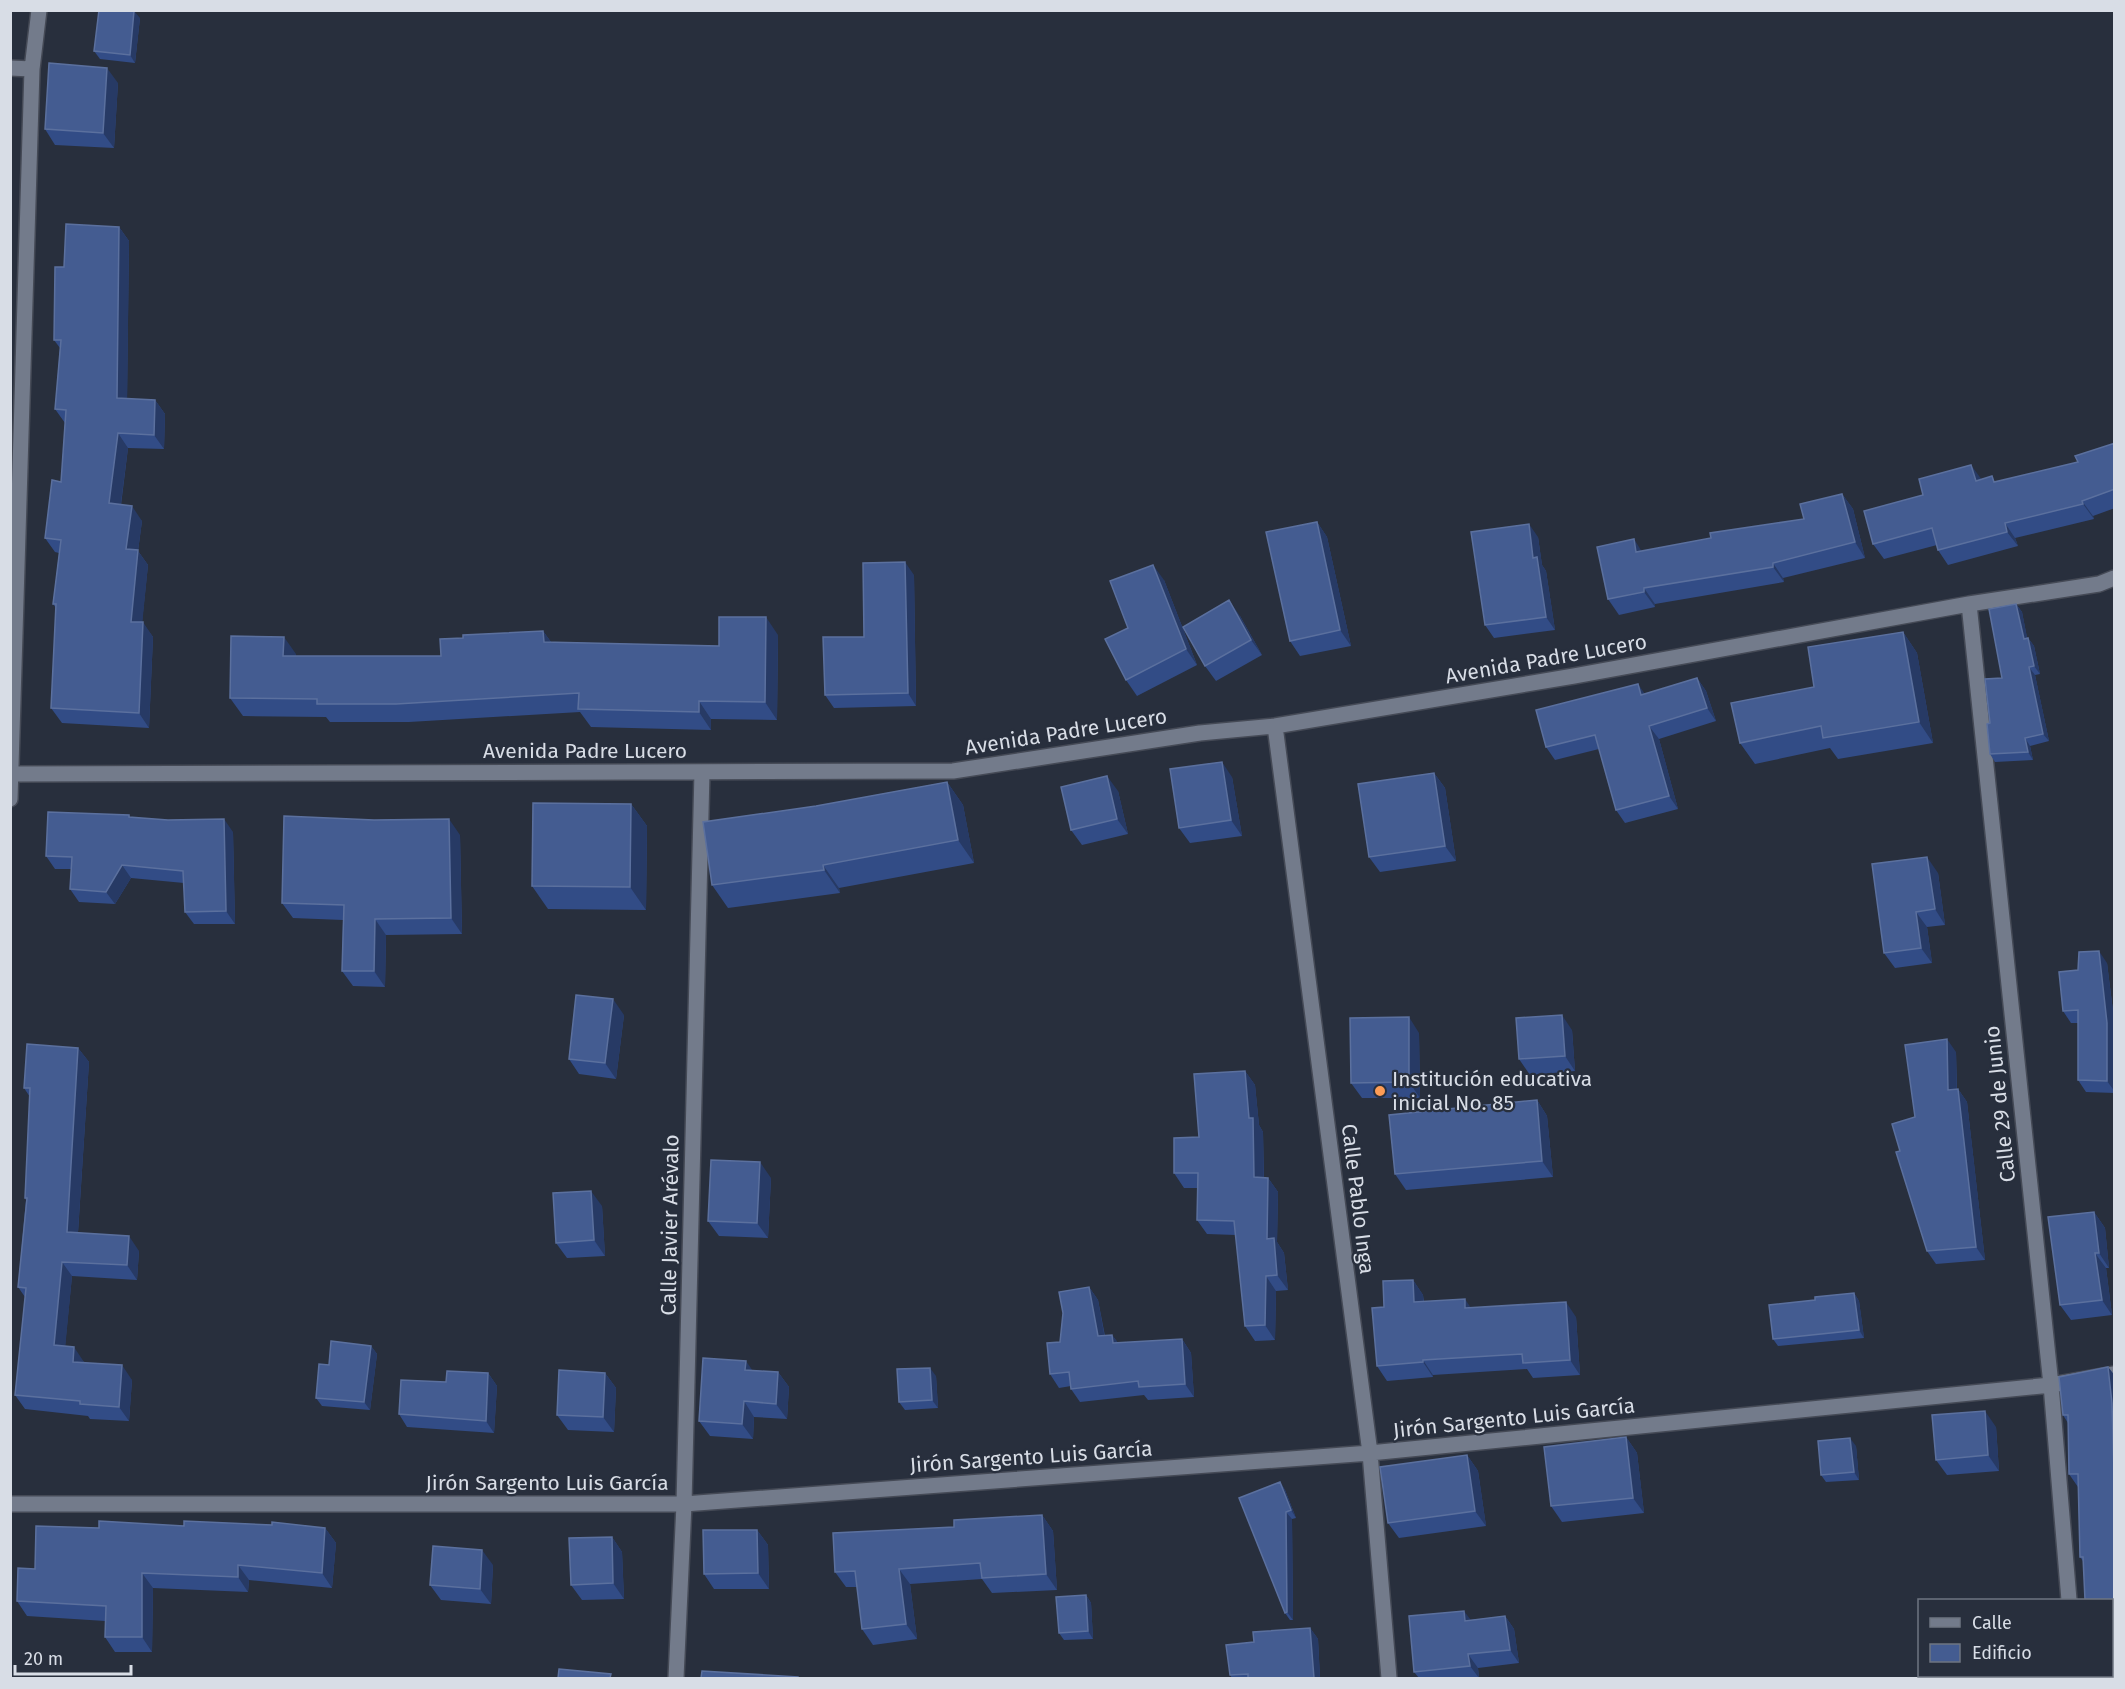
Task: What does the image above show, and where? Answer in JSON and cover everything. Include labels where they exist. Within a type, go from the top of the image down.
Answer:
[{"type":"street","points":[[10,799],[32,69],[39,10]]},
{"type":"street","points":[[10,68],[32,69]]},
{"type":"street","name":"Avenida Padre Lucero","points":[[11,774],[953,771],[1200,733],[1275,726],[1574,676],[1969,604],[2099,584],[2115,578]]},
{"type":"street","name":"Calle 29 de Junio","points":[[1969,604],[2050,1385],[2069,1599]]},
{"type":"street","name":"Calle Pablo Inga","points":[[1275,726],[1370,1454],[1389,1678]]},
{"type":"street","name":"Calle Javier Arévalo","points":[[676,1678],[684,1504],[702,772]]},
{"type":"street","name":"Jirón Sargento Luis García","points":[[10,1504],[684,1504],[1370,1454],[2050,1385],[2115,1374]]},
{"type":"building","points":[[99,10],[134,11],[130,55],[94,51]]},
{"type":"building","points":[[49,63],[107,68],[103,133],[45,129]]},
{"type":"building","points":[[66,224],[119,227],[117,398],[155,400],[154,435],[118,433],[109,503],[132,506],[126,549],[138,550],[131,622],[143,622],[139,713],[51,708],[56,604],[53,604],[61,540],[45,538],[52,480],[61,482],[66,410],[55,409],[61,340],[54,340],[55,267],[64,267]]},
{"type":"building","points":[[2115,443],[2115,489],[2082,501],[2083,504],[2005,523],[2007,532],[1938,550],[1932,528],[1873,544],[1864,511],[1923,495],[1919,479],[1971,465],[1976,481],[1992,476],[1994,482],[2078,462],[2075,456]]},
{"type":"building","points":[[1842,494],[1855,542],[1773,563],[1773,567],[1644,588],[1644,592],[1608,599],[1597,547],[1634,539],[1636,552],[1711,538],[1710,533],[1804,519],[1800,504]]},
{"type":"building","points":[[1317,522],[1340,630],[1290,641],[1266,532]]},
{"type":"building","points":[[1529,524],[1533,558],[1537,557],[1546,617],[1485,625],[1471,532]]},
{"type":"building","points":[[905,562],[908,693],[825,695],[823,637],[864,637],[863,563]]},
{"type":"building","points":[[1153,565],[1186,649],[1126,680],[1105,639],[1128,628],[1110,581]]},
{"type":"building","points":[[1229,600],[1251,640],[1205,666],[1183,627]]},
{"type":"building","points":[[2016,604],[2024,639],[2028,638],[2034,666],[2029,667],[2043,734],[2025,738],[2028,752],[1990,754],[1987,724],[1990,723],[1985,679],[2002,678],[1989,609]]},
{"type":"building","points":[[719,617],[766,617],[765,702],[699,701],[699,712],[578,709],[579,693],[396,704],[317,704],[317,699],[230,698],[231,636],[284,637],[283,656],[441,656],[440,639],[463,638],[463,635],[543,631],[544,642],[719,646]]},
{"type":"building","points":[[1903,632],[1919,722],[1823,738],[1821,726],[1740,743],[1731,703],[1814,687],[1808,647]]},
{"type":"building","points":[[1697,678],[1707,708],[1649,726],[1669,796],[1616,810],[1595,735],[1546,747],[1536,710],[1638,684],[1641,695]]},
{"type":"building","points":[[1222,762],[1231,820],[1179,828],[1170,769]]},
{"type":"building","points":[[1434,773],[1445,846],[1369,857],[1358,784]]},
{"type":"building","points":[[1107,776],[1117,819],[1071,830],[1061,787]]},
{"type":"building","points":[[947,782],[958,840],[823,865],[824,870],[712,885],[703,822],[816,806]]},
{"type":"building","points":[[533,803],[631,804],[630,887],[532,886]]},
{"type":"building","points":[[48,812],[129,815],[129,817],[168,820],[224,819],[226,911],[185,912],[183,871],[122,865],[106,892],[70,889],[72,857],[46,856]]},
{"type":"building","points":[[284,816],[374,820],[449,819],[451,918],[375,919],[374,971],[342,971],[344,905],[282,903]]},
{"type":"building","points":[[1927,857],[1935,909],[1916,912],[1921,948],[1884,953],[1872,864]]},
{"type":"building","points":[[2099,951],[2107,1023],[2107,1081],[2078,1080],[2078,1010],[2063,1011],[2059,972],[2078,970],[2079,952]]},
{"type":"building","points":[[576,995],[613,999],[605,1063],[569,1059]]},
{"type":"building","points":[[1562,1015],[1565,1056],[1519,1059],[1516,1018]]},
{"type":"building","points":[[1409,1017],[1409,1082],[1351,1083],[1350,1018]]},
{"type":"building","points":[[1947,1039],[1948,1090],[1958,1089],[1976,1247],[1927,1251],[1896,1152],[1900,1151],[1892,1124],[1915,1117],[1905,1045]]},
{"type":"building","points":[[27,1044],[78,1048],[67,1232],[129,1236],[127,1265],[62,1262],[54,1345],[74,1347],[73,1362],[122,1365],[119,1407],[15,1395],[26,1288],[18,1287],[27,1198],[25,1198],[30,1088],[24,1088]]},
{"type":"building","points":[[1245,1071],[1249,1118],[1253,1118],[1254,1177],[1268,1178],[1267,1239],[1274,1238],[1277,1275],[1266,1276],[1265,1325],[1245,1326],[1234,1221],[1197,1220],[1198,1173],[1174,1173],[1174,1138],[1199,1137],[1194,1074]]},
{"type":"building","points":[[1537,1100],[1542,1161],[1395,1174],[1389,1115]]},
{"type":"building","points":[[711,1160],[760,1162],[757,1223],[708,1221]]},
{"type":"building","points":[[591,1191],[594,1240],[556,1243],[553,1193]]},
{"type":"building","points":[[2094,1212],[2099,1253],[2095,1253],[2102,1300],[2060,1305],[2048,1217]]},
{"type":"building","points":[[1413,1280],[1414,1302],[1465,1299],[1465,1308],[1566,1302],[1570,1360],[1523,1363],[1522,1354],[1423,1360],[1423,1362],[1377,1366],[1372,1308],[1384,1307],[1383,1281]]},
{"type":"building","points":[[1089,1287],[1098,1336],[1112,1335],[1113,1343],[1182,1339],[1185,1384],[1139,1387],[1138,1381],[1071,1389],[1069,1372],[1050,1374],[1047,1343],[1060,1342],[1063,1313],[1059,1292]]},
{"type":"building","points":[[1854,1293],[1859,1330],[1773,1339],[1769,1305]]},
{"type":"building","points":[[331,1341],[371,1346],[364,1402],[316,1398],[319,1364],[329,1365]]},
{"type":"building","points":[[703,1358],[746,1361],[745,1370],[778,1372],[776,1404],[744,1401],[742,1424],[699,1421]]},
{"type":"building","points":[[2108,1367],[2112,1403],[2115,1506],[2115,1678],[2088,1677],[2113,1677],[2113,1599],[2085,1599],[2083,1557],[2080,1557],[2078,1474],[2069,1474],[2068,1415],[2063,1415],[2059,1377]]},
{"type":"building","points":[[930,1368],[932,1400],[899,1402],[897,1369]]},
{"type":"building","points":[[559,1370],[605,1373],[603,1417],[557,1415]]},
{"type":"building","points":[[447,1371],[488,1373],[486,1421],[399,1414],[401,1380],[446,1382]]},
{"type":"building","points":[[1985,1411],[1988,1455],[1936,1460],[1932,1415]]},
{"type":"building","points":[[1626,1437],[1633,1498],[1551,1506],[1544,1447]]},
{"type":"building","points":[[1850,1438],[1854,1472],[1821,1475],[1818,1441]]},
{"type":"building","points":[[1467,1455],[1475,1511],[1388,1523],[1380,1467]]},
{"type":"building","points":[[1280,1482],[1291,1510],[1286,1512],[1287,1612],[1285,1613],[1239,1498]]},
{"type":"building","points":[[1042,1515],[1046,1574],[982,1578],[980,1563],[899,1569],[906,1624],[862,1629],[855,1571],[835,1572],[833,1533],[954,1527],[954,1520]]},
{"type":"building","points":[[99,1521],[184,1526],[184,1521],[272,1525],[272,1522],[325,1528],[322,1573],[238,1565],[238,1577],[142,1573],[142,1637],[105,1637],[106,1606],[17,1601],[18,1568],[35,1569],[36,1526],[99,1528]]},
{"type":"building","points":[[703,1530],[757,1530],[758,1573],[704,1574]]},
{"type":"building","points":[[612,1537],[613,1583],[571,1585],[569,1538]]},
{"type":"building","points":[[433,1546],[482,1550],[480,1589],[430,1585]]},
{"type":"building","points":[[1086,1595],[1088,1631],[1059,1633],[1056,1597]]},
{"type":"building","points":[[1464,1611],[1465,1621],[1505,1616],[1510,1650],[1468,1654],[1470,1666],[1414,1672],[1409,1616]]},
{"type":"building","points":[[1310,1628],[1314,1678],[1248,1678],[1248,1674],[1230,1675],[1226,1645],[1254,1642],[1253,1632]]},
{"type":"building","points":[[559,1669],[611,1674],[610,1678],[558,1678]]},
{"type":"building","points":[[702,1671],[798,1677],[798,1678],[701,1678]]},
{"type":"building","points":[[1956,1677],[2004,1677],[2004,1678]]},
{"type":"place","name":"Institución educativa inicial No. 85","points":[[1380,1091]]}]
